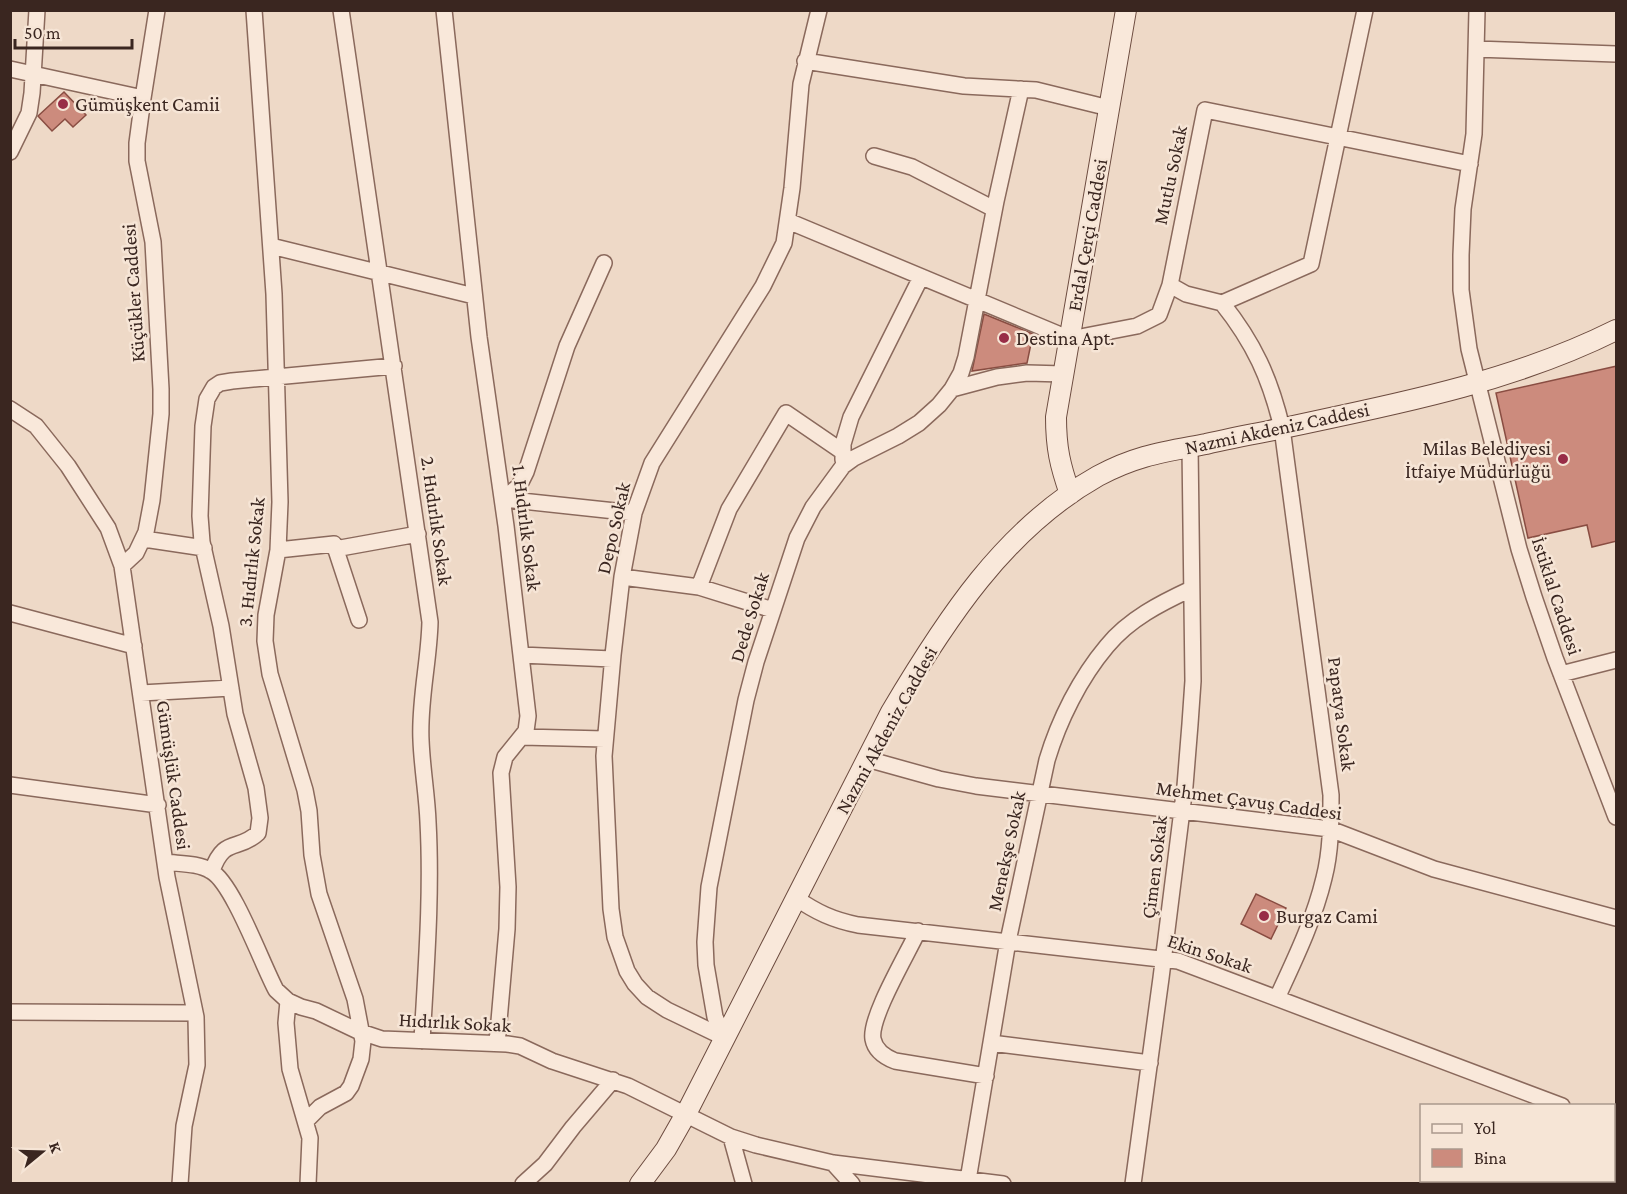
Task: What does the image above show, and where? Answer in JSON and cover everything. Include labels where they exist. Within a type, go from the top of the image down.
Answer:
[{"type":"street","points":[[10,152],[28,113],[37,10]]},
{"type":"street","name":"Küçükler Caddesi","points":[[122,566],[136,553],[144,539],[152,500],[161,414],[153,242],[137,162],[137,143],[157,10]]},
{"type":"street","name":"3. Hıdırlık Sokak","points":[[254,10],[271,246],[280,502],[278,550],[264,630],[270,674],[305,790],[314,872],[319,894],[355,999],[363,1051],[351,1086],[346,1093],[320,1107],[306,1121]]},
{"type":"street","name":"2. Hıdırlık Sokak","points":[[341,10],[430,622],[421,723],[429,873],[429,920],[422,1041]]},
{"type":"street","name":"1. Hıdırlık Sokak","points":[[444,10],[474,296],[503,499],[528,716],[526,731],[505,757],[501,773],[508,887],[507,929],[496,1044]]},
{"type":"street","name":"Depo Sokak","points":[[726,1038],[667,1010],[647,997],[627,971],[615,937],[611,916],[604,792],[605,739],[612,659],[622,577],[634,513],[652,463],[777,261],[784,243],[798,107],[805,62],[819,10]]},
{"type":"street","name":"Erdal Çerçi Caddesi","points":[[1070,494],[1059,461],[1056,417],[1126,10]]},
{"type":"street","points":[[1170,285],[1201,300],[1222,303],[1311,264],[1365,10]]},
{"type":"street","name":"İstiklal Caddesi","points":[[1477,10],[1474,134],[1463,209],[1461,290],[1469,349],[1519,549],[1561,674],[1611,790],[1617,817]]},
{"type":"street","points":[[1476,49],[1617,54]]},
{"type":"street","points":[[805,62],[936,83],[1057,94],[1109,108]]},
{"type":"street","points":[[10,69],[143,98]]},
{"type":"street","name":"Dede Sokak","points":[[726,1038],[715,1017],[711,997],[705,942],[706,906],[746,700],[756,662],[797,538],[843,459],[854,458],[920,423],[939,405],[961,373],[1021,89]]},
{"type":"street","name":"Mutlu Sokak","points":[[1070,339],[1137,326],[1159,315],[1170,285],[1205,110],[1470,164]]},
{"type":"street","points":[[874,156],[912,167],[994,209]]},
{"type":"street","points":[[788,221],[1070,339]]},
{"type":"street","points":[[271,246],[474,296]]},
{"type":"street","points":[[503,499],[519,486],[526,472],[567,346],[604,263]]},
{"type":"street","points":[[843,459],[845,431],[850,417],[921,277]]},
{"type":"street","name":"Papatya Sokak","points":[[1222,303],[1247,338],[1263,369],[1273,392],[1282,428],[1329,775],[1330,829],[1324,877],[1304,940],[1276,998]]},
{"type":"street","name":"Nazmi Akdeniz Caddesi","points":[[640,1184],[666,1149],[685,1116],[891,712],[924,656],[968,594],[1023,530],[1070,494],[1123,464],[1148,454],[1359,412],[1478,383],[1539,363],[1617,330]]},
{"type":"street","points":[[212,871],[220,853],[230,846],[255,836],[260,825],[256,788],[241,736],[204,548],[200,488],[203,426],[209,392],[220,383],[394,366]]},
{"type":"street","points":[[952,389],[997,377],[1027,373],[1064,374]]},
{"type":"street","name":"Gümüşlük Caddesi","points":[[10,410],[36,426],[68,466],[108,528],[122,566],[165,862],[195,1013],[198,1043],[197,1065],[184,1126],[180,1184]]},
{"type":"street","points":[[699,587],[729,509],[786,413],[843,459]]},
{"type":"street","name":"Çimen Sokak","points":[[1133,1184],[1182,812],[1193,681],[1190,446]]},
{"type":"street","points":[[503,499],[634,513]]},
{"type":"street","points":[[335,549],[418,534]]},
{"type":"street","points":[[144,539],[204,548]]},
{"type":"street","points":[[278,550],[334,544],[359,620]]},
{"type":"street","points":[[622,577],[699,587],[773,610]]},
{"type":"street","name":"Menekşe Sokak","points":[[968,1180],[1008,941],[1050,750],[1082,683],[1108,644],[1146,613],[1191,589]]},
{"type":"street","points":[[10,613],[134,646]]},
{"type":"street","points":[[521,655],[612,659]]},
{"type":"street","points":[[1561,674],[1617,660]]},
{"type":"street","points":[[141,693],[231,688]]},
{"type":"street","points":[[522,737],[605,739]]},
{"type":"street","name":"Mehmet Çavuş Caddesi","points":[[867,759],[939,779],[1039,794],[1330,829],[1434,869],[1617,918]]},
{"type":"street","points":[[10,785],[158,805]]},
{"type":"street","points":[[165,862],[189,864],[212,871],[227,887],[276,990],[288,1001],[286,1023],[290,1069],[310,1138],[308,1184]]},
{"type":"street","name":"Ekin Sokak","points":[[796,898],[818,913],[835,920],[1178,961],[1557,1104]]},
{"type":"street","points":[[918,931],[873,1024],[873,1042],[887,1058],[895,1061],[986,1076]]},
{"type":"street","name":"Hıdırlık Sokak","points":[[288,1001],[323,1014],[362,1033],[382,1039],[520,1046],[552,1062],[613,1080],[648,1095],[685,1116],[730,1137],[788,1154],[880,1170],[1003,1184]]},
{"type":"street","points":[[10,1012],[195,1013]]},
{"type":"street","points":[[991,1043],[1150,1063]]},
{"type":"street","points":[[523,1184],[545,1164],[613,1080]]},
{"type":"street","points":[[730,1137],[744,1184]]},
{"type":"street","points":[[833,1162],[852,1184]]},
{"type":"street","points":[[880,1170],[901,1184]]},
{"type":"building","name":"Gümüşkent Camii","points":[[64,92],[86,115],[73,127],[65,119],[52,131],[38,116]]},
{"type":"building","name":"Destina Apt.","points":[[984,314],[1033,334],[1027,363],[972,371]]},
{"type":"building","name":"Milas Belediyesi İtfaiye Müdürlüğü","points":[[1617,366],[1617,541],[1592,547],[1587,525],[1528,538],[1496,393]]},
{"type":"building","name":"Burgaz Cami","points":[[1256,894],[1286,908],[1271,939],[1241,924]]},
{"type":"place","name":"Gümüşkent Camii","points":[[63,104]]},
{"type":"place","name":"Destina Apt.","points":[[1004,338]]},
{"type":"place","name":"Milas Belediyesi İtfaiye Müdürlüğü","points":[[1563,459]]},
{"type":"place","name":"Burgaz Cami","points":[[1264,916]]}]
